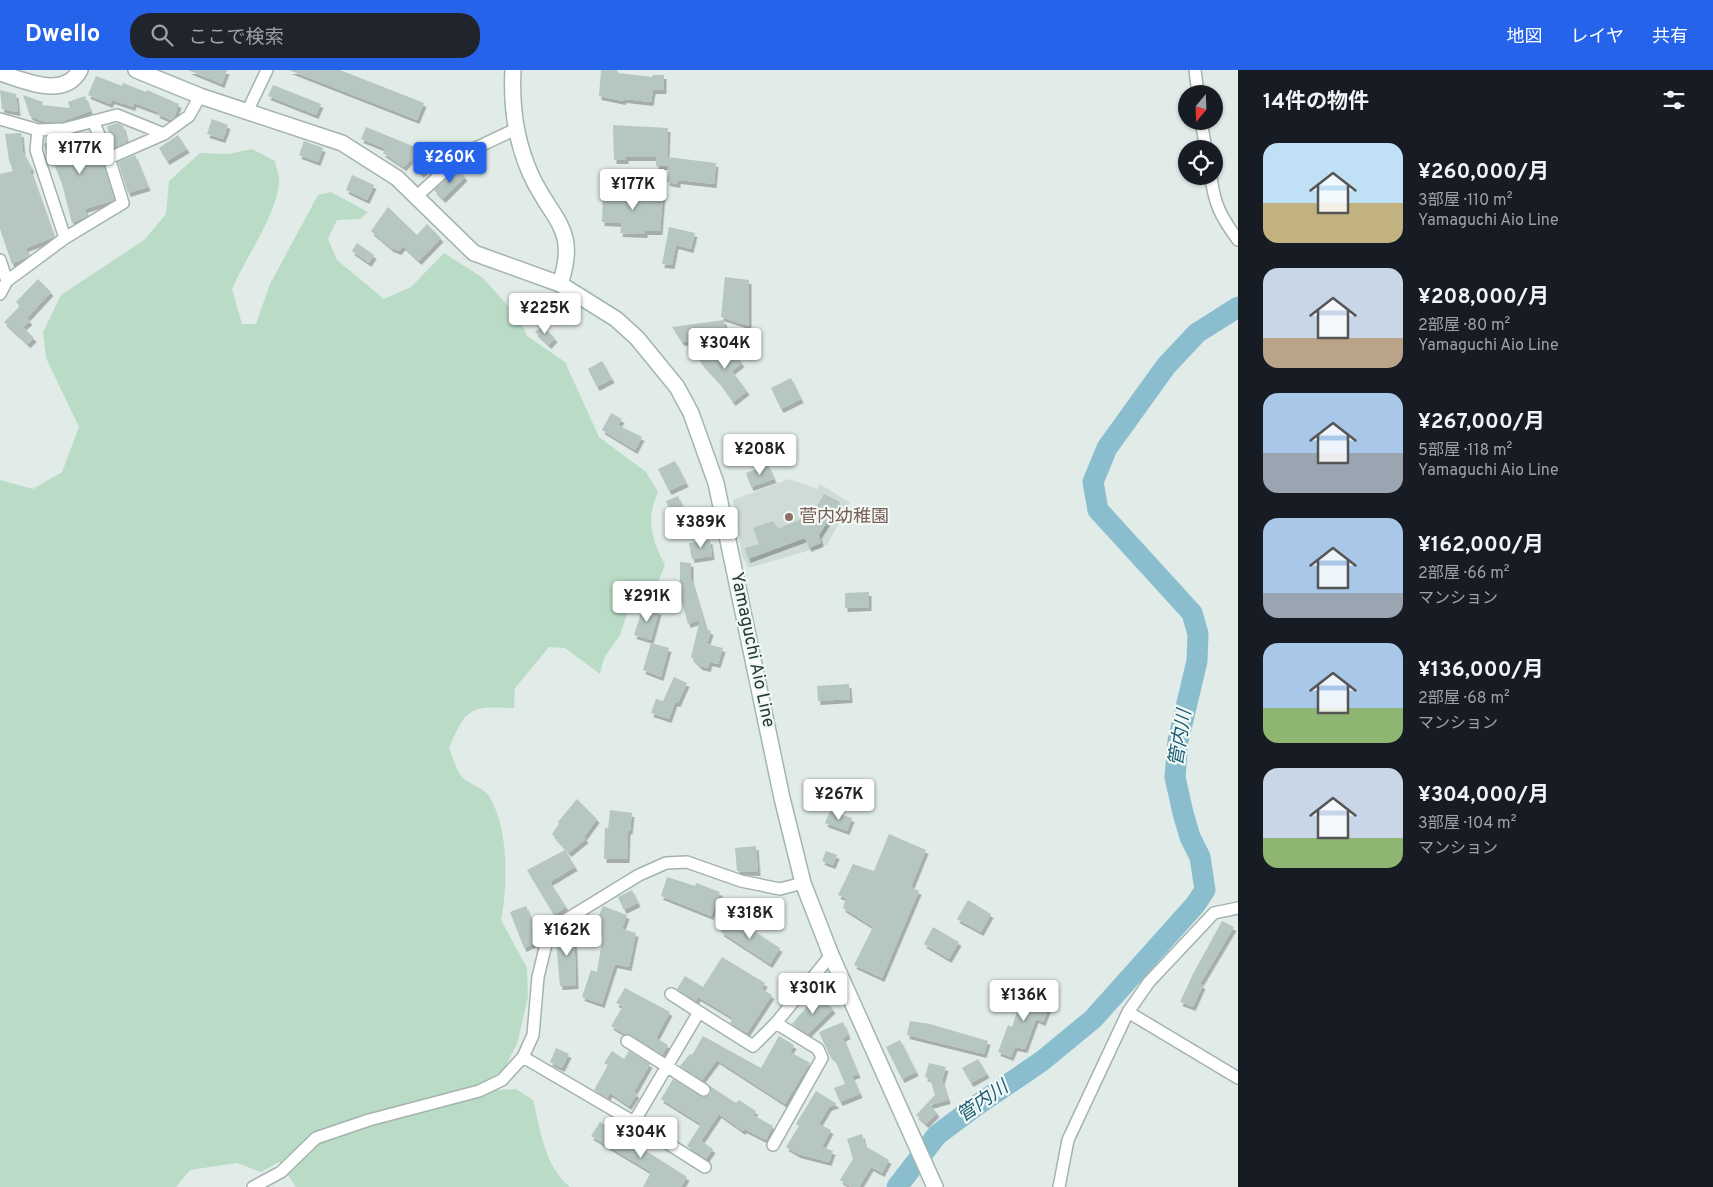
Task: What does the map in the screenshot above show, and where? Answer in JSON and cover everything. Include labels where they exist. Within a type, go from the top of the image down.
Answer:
[{"type":"main road","points":[[0,73],[41,86],[63,86],[77,76],[80,70]]},
{"type":"main road","name":"Yamaguchi Aio Line","points":[[136,70],[200,96],[342,143],[369,158],[417,196],[474,253],[560,284],[616,319],[637,338],[677,388],[691,413],[716,483],[782,798],[803,883],[831,955],[935,1187]]},
{"type":"main road","points":[[513,70],[513,107],[516,129],[531,175],[542,197],[561,224],[567,241],[568,257],[560,284]]},
{"type":"street","points":[[247,112],[267,70]]},
{"type":"street","points":[[1195,70],[1197,85]]},
{"type":"street","points":[[109,158],[164,134],[189,116],[200,96]]},
{"type":"street","points":[[0,118],[38,130],[64,129],[117,115],[164,134]]},
{"type":"street","points":[[0,294],[7,281],[65,238],[123,203],[109,158],[93,121]]},
{"type":"street","points":[[417,196],[462,154],[516,129]]},
{"type":"street","points":[[38,130],[36,150],[65,238]]},
{"type":"street","points":[[1212,185],[1213,197],[1222,218],[1238,240]]},
{"type":"street","points":[[0,260],[7,281]]},
{"type":"street","points":[[254,1187],[281,1172],[316,1138],[369,1120],[479,1091],[502,1080],[523,1057],[533,1035],[538,977],[546,940],[559,924],[598,898],[666,863],[687,862],[741,881],[780,889],[803,883]]},
{"type":"street","points":[[1059,1187],[1068,1140],[1128,1012],[1149,982],[1214,913],[1238,908]]},
{"type":"street","points":[[671,994],[753,1046],[776,1023],[831,955]]},
{"type":"street","points":[[634,1122],[699,1012]]},
{"type":"street","points":[[1128,1012],[1238,1078]]},
{"type":"street","points":[[773,1145],[822,1058],[818,1049],[776,1023]]},
{"type":"street","points":[[627,1041],[704,1090]]},
{"type":"street","points":[[523,1057],[634,1122],[705,1167]]},
{"type":"shaded area","name":"菅内幼稚園","points":[[789,479],[817,489],[820,484],[850,503],[827,545],[749,568],[742,556],[733,500]]},
{"type":"green space","points":[[252,149],[275,161],[279,181],[272,210],[232,289],[242,324],[256,324],[270,284],[318,195],[331,192],[368,212],[360,219],[337,220],[328,239],[337,260],[384,299],[411,287],[444,253],[483,278],[521,321],[527,336],[565,362],[599,437],[646,472],[658,492],[651,520],[653,538],[665,565],[653,595],[630,605],[620,635],[604,658],[600,674],[565,648],[549,647],[515,688],[514,708],[488,708],[472,712],[460,724],[449,748],[457,769],[464,779],[487,793],[496,809],[503,840],[506,874],[501,920],[527,968],[528,997],[517,1044],[504,1069],[492,1079],[497,1090],[516,1089],[533,1100],[541,1136],[549,1158],[554,1169],[570,1187],[296,1187],[279,1162],[261,1172],[237,1163],[190,1170],[176,1187],[0,1187],[0,480],[33,489],[62,472],[79,427],[46,358],[43,332],[61,295],[144,240],[166,214],[169,181],[200,153],[228,154]]},
{"type":"building","points":[[188,70],[227,70],[222,84]]},
{"type":"building","points":[[289,70],[340,70],[424,103],[417,120]]},
{"type":"building","points":[[601,70],[617,70],[618,73],[652,77],[653,75],[664,75],[664,90],[653,90],[651,102],[624,99],[623,101],[599,96]]},
{"type":"building","points":[[96,76],[122,86],[123,83],[146,92],[147,90],[179,104],[174,118],[171,120],[157,114],[158,112],[134,103],[133,107],[112,100],[110,104],[88,95]]},
{"type":"building","points":[[273,85],[321,104],[316,115],[268,96]]},
{"type":"building","points":[[0,90],[16,94],[18,112],[2,109]]},
{"type":"building","points":[[23,95],[43,102],[42,105],[70,108],[68,102],[85,96],[90,110],[93,110],[61,122],[42,121],[30,116]]},
{"type":"building","points":[[212,119],[228,125],[223,139],[207,134]]},
{"type":"building","points":[[118,123],[123,126],[127,142],[113,148],[107,126]]},
{"type":"building","points":[[613,125],[668,128],[667,157],[716,163],[714,184],[678,180],[678,184],[667,182],[669,166],[656,166],[656,157],[626,157],[626,160],[614,160]]},
{"type":"building","points":[[366,127],[420,149],[433,163],[421,174],[410,160],[404,167],[383,153],[386,149],[361,139]]},
{"type":"building","points":[[21,133],[23,152],[32,169],[30,170],[54,237],[26,248],[29,256],[12,264],[0,229],[0,174],[13,171],[9,160],[5,134]]},
{"type":"building","points":[[89,134],[96,162],[102,160],[114,200],[85,209],[87,216],[72,223],[62,184],[53,161],[49,162],[44,144],[60,138],[60,142]]},
{"type":"building","points":[[178,135],[187,149],[167,161],[159,148]]},
{"type":"building","points":[[304,141],[323,148],[318,162],[299,155]]},
{"type":"building","points":[[135,155],[148,187],[128,193],[118,162]]},
{"type":"building","points":[[457,169],[465,177],[443,199],[434,190]]},
{"type":"building","points":[[352,175],[374,185],[367,200],[346,190]]},
{"type":"building","points":[[603,192],[663,193],[660,231],[645,231],[645,234],[620,233],[622,223],[602,222]]},
{"type":"building","points":[[388,207],[417,235],[427,224],[441,238],[419,261],[403,246],[399,251],[391,248],[371,231]]},
{"type":"building","points":[[669,227],[695,233],[691,249],[676,245],[672,265],[662,264]]},
{"type":"building","points":[[357,243],[374,255],[369,263],[352,251]]},
{"type":"building","points":[[725,277],[749,280],[749,326],[721,317]]},
{"type":"building","points":[[38,279],[51,292],[27,318],[30,321],[23,327],[34,338],[28,344],[4,322],[20,306],[16,302]]},
{"type":"building","points":[[724,320],[726,336],[682,342],[672,327]]},
{"type":"building","points":[[542,326],[555,338],[549,345],[535,332]]},
{"type":"building","points":[[726,339],[727,346],[742,363],[732,371],[747,391],[733,402],[719,382],[699,360]]},
{"type":"building","points":[[602,361],[612,379],[597,387],[588,369]]},
{"type":"building","points":[[791,378],[801,399],[781,409],[771,388]]},
{"type":"building","points":[[611,413],[622,419],[618,425],[642,437],[635,450],[602,430]]},
{"type":"building","points":[[675,461],[686,483],[669,491],[658,469]]},
{"type":"building","points":[[768,465],[774,479],[751,487],[746,473]]},
{"type":"building","points":[[824,494],[840,502],[819,535],[821,543],[809,548],[805,538],[748,559],[745,548],[759,544],[753,528],[773,521],[777,529],[812,515]]},
{"type":"building","points":[[678,496],[685,512],[672,517],[666,501]]},
{"type":"building","points":[[710,540],[712,556],[692,559],[689,543]]},
{"type":"building","points":[[680,562],[691,563],[691,579],[706,629],[711,631],[707,644],[723,648],[718,664],[710,662],[708,668],[700,666],[691,657],[700,620],[688,624],[676,582],[680,581]]},
{"type":"building","points":[[869,592],[869,607],[845,608],[845,593]]},
{"type":"building","points":[[643,607],[659,611],[651,640],[634,635]]},
{"type":"building","points":[[651,643],[669,648],[661,677],[643,670]]},
{"type":"building","points":[[674,677],[687,683],[678,703],[675,702],[669,719],[651,713],[656,699],[663,701]]},
{"type":"building","points":[[849,684],[850,699],[818,701],[817,686]]},
{"type":"building","points":[[577,799],[597,819],[584,837],[586,839],[569,853],[552,834],[559,824],[558,822]]},
{"type":"building","points":[[610,810],[632,813],[630,831],[628,830],[627,859],[604,859],[605,827],[608,829]]},
{"type":"building","points":[[830,811],[852,818],[847,831],[825,823]]},
{"type":"building","points":[[889,834],[926,850],[911,887],[919,891],[882,978],[854,965],[873,927],[843,908],[846,898],[838,895],[853,864],[874,871]]},
{"type":"building","points":[[756,846],[758,872],[737,871],[735,848]]},
{"type":"building","points":[[565,850],[575,867],[550,882],[566,907],[554,915],[527,870]]},
{"type":"building","points":[[826,851],[837,855],[833,865],[822,861]]},
{"type":"building","points":[[667,877],[695,886],[696,883],[720,892],[711,916],[661,896]]},
{"type":"building","points":[[632,890],[638,903],[624,910],[618,897]]},
{"type":"building","points":[[968,900],[991,914],[981,932],[957,919]]},
{"type":"building","points":[[526,906],[539,941],[524,948],[510,912]]},
{"type":"building","points":[[603,906],[627,915],[622,929],[636,933],[629,967],[615,964],[602,1004],[582,997],[591,970],[597,972],[603,934],[597,932],[601,919],[598,918]]},
{"type":"building","points":[[731,916],[780,948],[770,964],[721,932]]},
{"type":"building","points":[[1222,921],[1234,927],[1200,984],[1203,985],[1193,1007],[1180,1002],[1193,974]]},
{"type":"building","points":[[574,924],[576,985],[560,986],[556,940],[564,930]]},
{"type":"building","points":[[933,927],[959,942],[949,959],[924,944]]},
{"type":"building","points":[[722,957],[765,983],[762,989],[772,995],[747,1033],[730,1023],[733,1018],[698,997],[696,1001],[677,989],[685,976],[703,987]]},
{"type":"building","points":[[1026,985],[1035,988],[1033,999],[1050,1004],[1043,1022],[1036,1019],[1025,1049],[1015,1047],[1011,1057],[998,1052],[1008,1025],[1012,1027]]},
{"type":"building","points":[[625,988],[670,1012],[656,1038],[668,1045],[662,1055],[631,1035],[625,1034],[611,1026],[623,1006],[616,1003]]},
{"type":"building","points":[[818,994],[833,1009],[808,1034],[792,1024]]},
{"type":"building","points":[[910,1021],[930,1024],[988,1041],[984,1054],[907,1035]]},
{"type":"building","points":[[843,1022],[848,1035],[843,1038],[858,1074],[852,1076],[860,1094],[840,1102],[834,1088],[845,1084],[835,1060],[829,1054],[819,1032]]},
{"type":"building","points":[[703,1036],[761,1068],[779,1036],[794,1045],[790,1052],[810,1063],[785,1104],[717,1060],[702,1080],[680,1066],[690,1054],[692,1055]]},
{"type":"building","points":[[900,1040],[916,1072],[902,1079],[886,1047]]},
{"type":"building","points":[[556,1048],[569,1054],[562,1068],[550,1062]]},
{"type":"building","points":[[612,1051],[624,1059],[629,1051],[650,1064],[634,1092],[637,1094],[629,1106],[610,1093],[607,1098],[594,1090],[608,1065],[604,1063]]},
{"type":"building","points":[[978,1059],[987,1074],[971,1083],[962,1068]]},
{"type":"building","points":[[929,1063],[946,1067],[942,1081],[948,1100],[930,1105],[937,1113],[926,1124],[916,1115],[935,1095],[930,1079],[925,1077]]},
{"type":"building","points":[[673,1079],[703,1097],[711,1094],[710,1086],[736,1103],[739,1100],[756,1111],[753,1115],[773,1126],[766,1140],[744,1129],[743,1131],[719,1114],[701,1141],[713,1149],[706,1159],[687,1146],[701,1124],[661,1099]]},
{"type":"building","points":[[816,1091],[837,1104],[829,1107],[819,1124],[831,1130],[822,1147],[833,1151],[829,1162],[798,1154],[786,1147],[799,1126],[796,1124]]},
{"type":"building","points":[[600,1122],[616,1132],[615,1134],[687,1177],[681,1187],[643,1187],[651,1172],[591,1136]]},
{"type":"building","points":[[862,1134],[865,1146],[889,1160],[882,1173],[871,1167],[859,1187],[851,1187],[840,1180],[853,1159],[847,1139]]},
{"type":"waterway","name":"管内川","points":[[897,1187],[937,1135],[1042,1061],[1093,1019],[1195,905],[1205,890],[1200,857],[1190,837],[1175,777],[1178,741],[1197,661],[1198,634],[1192,613],[1098,510],[1093,482],[1107,448],[1166,366],[1197,333],[1238,307]]},
{"type":"place","name":"菅内幼稚園","points":[[789,517]]}]
